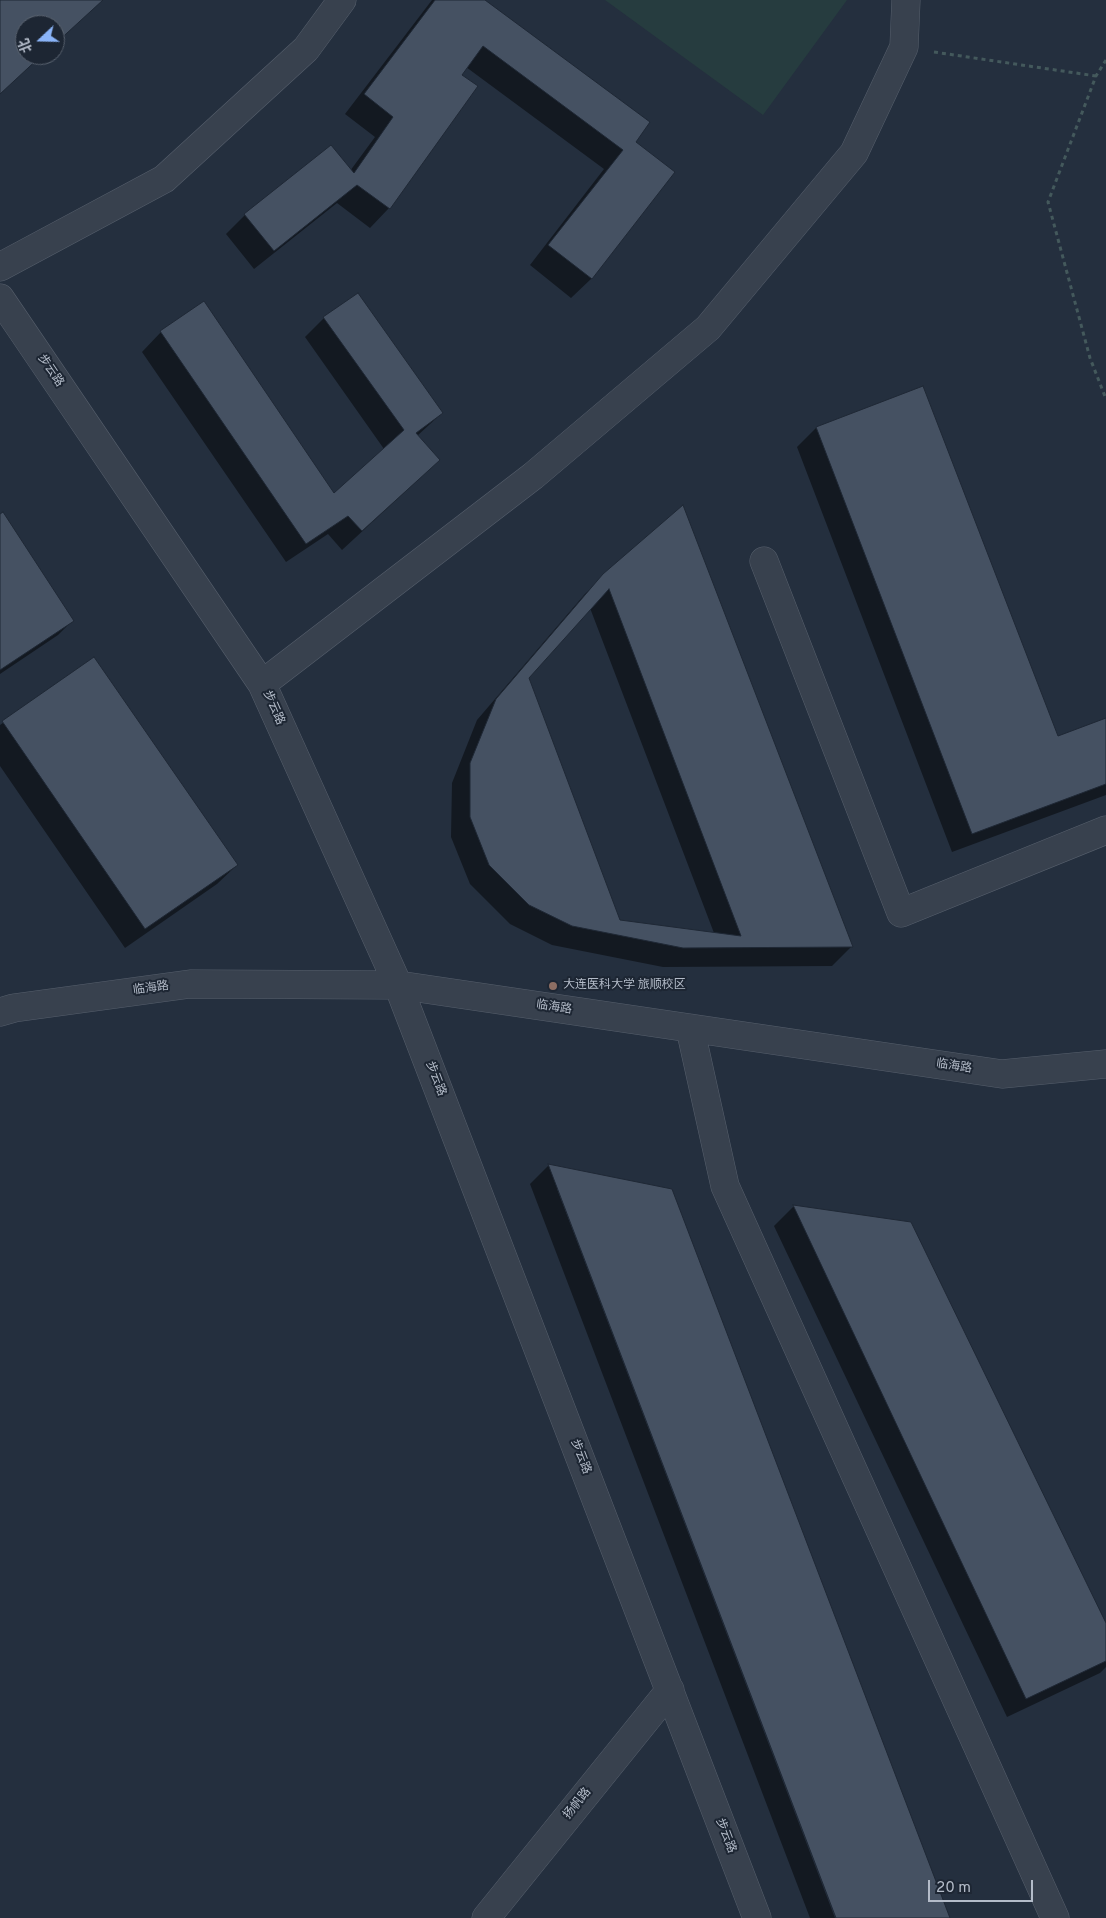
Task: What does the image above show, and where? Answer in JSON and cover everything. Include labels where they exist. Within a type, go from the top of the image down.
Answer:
[{"type":"street","points":[[0,267],[164,179],[306,49],[342,0]]},
{"type":"street","points":[[262,684],[533,476],[708,328],[854,153],[904,47],[906,0]]},
{"type":"street","name":"步云路","points":[[0,298],[262,684],[398,984],[757,1918]]},
{"type":"street","points":[[764,561],[901,913],[1106,830]]},
{"type":"street","name":"临海路","points":[[0,1012],[14,1008],[190,984],[398,984],[1002,1074],[1106,1064]]},
{"type":"street","points":[[690,1028],[725,1186],[1055,1918]]},
{"type":"street","name":"扬帆路","points":[[486,1918],[670,1690]]},
{"type":"path","points":[[904,47],[1096,76]]},
{"type":"path","points":[[1106,60],[1096,76],[1048,202],[1090,358],[1106,399]]},
{"type":"green space","points":[[605,0],[847,0],[763,115]]},
{"type":"building","points":[[0,0],[103,0],[65,35],[65,15],[15,15],[15,65],[31,65],[0,94]]},
{"type":"building","points":[[435,0],[485,0],[650,122],[636,142],[675,172],[592,279],[548,245],[623,150],[483,46],[462,75],[478,86],[390,209],[357,185],[274,251],[244,214],[331,145],[354,173],[393,117],[364,94]]},
{"type":"building","points":[[358,293],[443,413],[416,433],[440,460],[362,531],[348,516],[306,544],[160,331],[204,301],[334,493],[404,430],[323,317]]},
{"type":"building","points":[[923,386],[1058,736],[1106,718],[1106,784],[972,834],[816,427]]},
{"type":"building","points":[[683,505],[853,947],[683,948],[572,926],[529,905],[489,865],[470,817],[470,763],[496,699],[603,574]],"holes":[[[609,589],[741,936],[620,920],[529,678]]]},
{"type":"building","points":[[3,512],[74,621],[0,670],[0,514]]},
{"type":"building","points":[[94,657],[238,865],[145,929],[2,721]]},
{"type":"building","points":[[548,1164],[672,1189],[950,1918],[836,1918]]},
{"type":"building","points":[[793,1205],[911,1222],[1106,1623],[1106,1661],[1026,1699]]},
{"type":"place","name":"大连医科大学 旅顺校区","points":[[553,986]]}]
